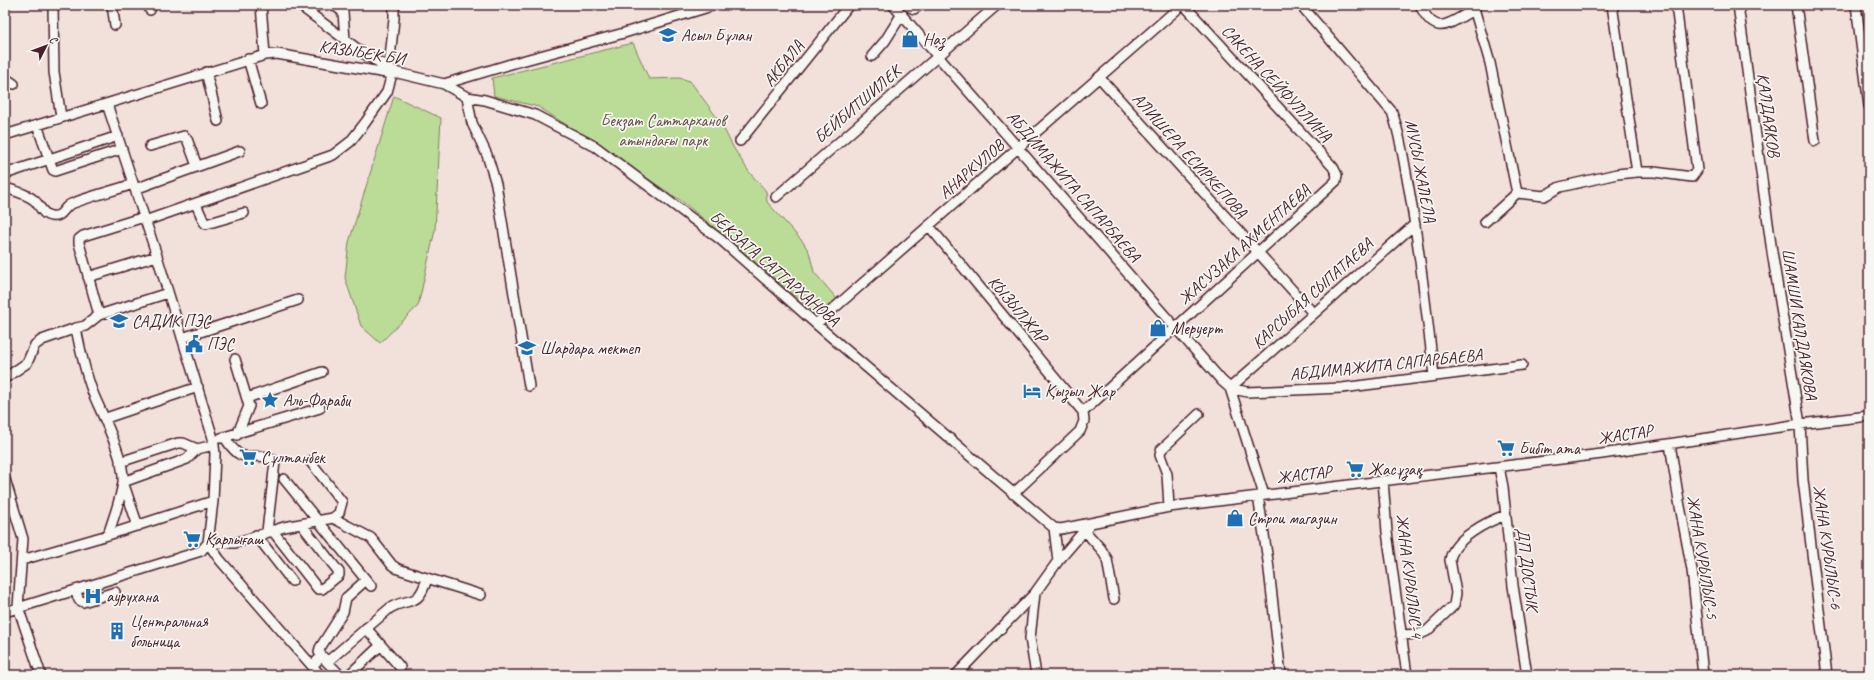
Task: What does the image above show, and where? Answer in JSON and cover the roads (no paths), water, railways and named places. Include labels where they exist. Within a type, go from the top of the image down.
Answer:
[{"type":"street","points":[[53,5],[54,72],[61,117]]},
{"type":"street","points":[[112,5],[115,25]]},
{"type":"street","points":[[261,5],[265,54]]},
{"type":"street","points":[[298,5],[363,53],[393,71]]},
{"type":"street","points":[[307,11],[319,5]]},
{"type":"street","points":[[334,5],[342,12],[345,40]]},
{"type":"street","points":[[99,315],[78,243],[79,239],[83,236],[196,204],[333,155],[350,142],[387,92],[393,71],[394,5]]},
{"type":"street","name":"КАЗЫБЕК БИ","points":[[5,135],[265,54],[277,54],[393,71],[444,84],[714,5]]},
{"type":"street","name":"АКБАЛА","points":[[740,141],[849,5]]},
{"type":"street","name":"АБДИМАЖИТА САПАРБАЕВА","points":[[893,5],[1222,381],[1230,388],[1247,392],[1342,388],[1522,365]]},
{"type":"street","points":[[906,5],[914,9],[920,5]]},
{"type":"street","name":"БЕЙБИТШИЛЕК","points":[[776,197],[997,5]]},
{"type":"street","name":"АНАРКУЛОВ","points":[[816,324],[1183,5]]},
{"type":"street","name":"САКЕНА СЕЙФУЛЛИНА","points":[[1183,5],[1333,168],[1337,175],[1332,186]]},
{"type":"street","name":"МУСЫ ЖАЛЕЛА","points":[[1301,5],[1392,112],[1398,129],[1415,224],[1425,293],[1434,376]]},
{"type":"street","points":[[1420,5],[1431,23],[1438,26],[1447,24],[1474,7],[1490,63],[1517,193]]},
{"type":"street","points":[[1612,5],[1637,172]]},
{"type":"street","points":[[1485,222],[1517,193],[1544,196],[1560,186],[1617,174],[1637,172],[1654,172],[1692,177],[1697,170],[1676,5]]},
{"type":"street","name":"ҚАЛДАЯҚОВ","points":[[1738,5],[1768,230]]},
{"type":"street","points":[[1796,5],[1815,141]]},
{"type":"street","points":[[1856,5],[1869,106]]},
{"type":"street","points":[[872,56],[885,42],[902,14]]},
{"type":"street","points":[[248,60],[261,104]]},
{"type":"street","points":[[206,72],[218,121]]},
{"type":"street","name":"АЛИШЕРА ЕСИРКЕПОВА","points":[[1099,77],[1312,313]]},
{"type":"street","points":[[5,78],[14,84]]},
{"type":"street","name":"БЕКЗАТА САТТАРХАНОВА","points":[[444,84],[467,96],[535,115],[596,147],[721,240],[816,324],[1054,528]]},
{"type":"street","points":[[467,96],[472,123],[487,155],[496,184],[529,386]]},
{"type":"street","points":[[5,612],[201,551],[208,543],[213,500],[214,442],[157,256],[107,104]]},
{"type":"street","points":[[37,125],[50,167],[56,171],[122,149]]},
{"type":"street","points":[[5,174],[118,136]]},
{"type":"street","points":[[150,146],[184,136],[187,139],[197,166]]},
{"type":"street","points":[[5,188],[18,191],[35,201],[46,214],[55,216],[61,215],[70,204],[134,186],[240,151]]},
{"type":"street","name":"ЖАСУЗАКА АХМЕНТАЕВА","points":[[1083,412],[1332,186]]},
{"type":"street","points":[[196,204],[206,224],[244,213]]},
{"type":"street","name":"КАРСЫБАЯ СЫПАТАЕВА","points":[[1230,388],[1312,313],[1415,224]]},
{"type":"street","name":"КЫЗЫЛЖАР","points":[[928,226],[1083,412]]},
{"type":"street","name":"ШАМШИ КАЛДАЯКОВА","points":[[1768,230],[1800,424]]},
{"type":"street","points":[[88,277],[157,256]]},
{"type":"street","points":[[5,378],[27,363],[35,345],[42,340],[90,323],[99,315],[168,293]]},
{"type":"street","points":[[182,338],[298,300]]},
{"type":"street","points":[[76,328],[83,361],[93,393],[106,418],[120,462],[123,482],[138,526]]},
{"type":"street","points":[[235,359],[247,398],[248,410],[237,435]]},
{"type":"street","points":[[247,398],[322,372]]},
{"type":"street","points":[[106,418],[198,388]]},
{"type":"street","name":"АБДИМАЖИТА САПАРБАЕВА","points":[[1230,388],[1261,495],[1281,675]]},
{"type":"street","points":[[123,482],[187,459],[196,449],[214,442],[320,408]]},
{"type":"street","points":[[1013,494],[1080,431],[1084,421],[1083,412]]},
{"type":"street","points":[[1169,506],[1168,474],[1160,455],[1161,450],[1200,414]]},
{"type":"street","name":"ЖАСТАР","points":[[1054,528],[1071,529],[1087,527],[1169,506],[1602,454],[1800,424],[1869,416]]},
{"type":"street","name":"ЖАНА КУРЫЛЫС-6","points":[[1800,424],[1803,480],[1827,675]]},
{"type":"street","points":[[225,438],[238,454],[243,456],[269,458],[275,462],[270,531],[318,589],[322,589],[339,575],[339,572],[302,524]]},
{"type":"street","points":[[120,462],[178,443],[183,443],[196,449]]},
{"type":"street","name":"ЖАНА КУРЫЛЫС-5","points":[[1670,444],[1692,570],[1703,675]]},
{"type":"street","points":[[208,543],[235,543],[270,531],[333,518],[341,508],[342,502],[310,462]]},
{"type":"street","name":"ДП ДОСТЫК","points":[[1499,467],[1506,515],[1513,586],[1527,675]]},
{"type":"street","points":[[5,479],[7,490],[23,539],[18,607],[41,675]]},
{"type":"street","points":[[284,479],[368,583],[346,598],[343,612],[320,648],[319,652],[340,675]]},
{"type":"street","name":"ЖАНА КУРЫЛЫС-4","points":[[1383,480],[1387,532],[1406,675]]},
{"type":"street","points":[[108,536],[123,482]]},
{"type":"street","points":[[22,560],[108,536],[213,500]]},
{"type":"street","points":[[1401,635],[1420,634],[1427,631],[1454,605],[1456,593],[1450,554],[1475,530],[1492,520],[1506,515]]},
{"type":"street","points":[[333,518],[371,538],[392,565],[398,569],[481,595]]},
{"type":"street","points":[[956,675],[1035,593],[1058,561],[1087,527],[1107,559],[1114,600]]},
{"type":"street","points":[[1054,528],[1058,561]]},
{"type":"street","points":[[256,535],[292,581]]},
{"type":"street","points":[[208,543],[220,560],[320,675]]},
{"type":"street","points":[[312,666],[325,659],[395,605],[414,601],[422,593],[427,579]]},
{"type":"street","points":[[75,590],[79,600],[83,602],[115,592]]},
{"type":"street","points":[[1035,593],[1030,638],[1036,675]]},
{"type":"street","points":[[366,628],[400,667]]},
{"type":"street","points":[[349,675],[381,645]]},
{"type":"place","name":"Асыл Бұлан","points":[[668,35]]},
{"type":"place","name":"Наз","points":[[910,39]]},
{"type":"place","name":"САДИК ПЭС","points":[[119,321]]},
{"type":"place","name":"Меруерт","points":[[1158,328]]},
{"type":"place","name":"ПЭС","points":[[194,344]]},
{"type":"place","name":"Шардара мектеп","points":[[527,348]]},
{"type":"place","name":"Қызыл Жар","points":[[1032,391]]},
{"type":"place","name":"Аль-Фараби","points":[[270,400]]},
{"type":"place","name":"Бибіт ата","points":[[1506,448]]},
{"type":"place","name":"Сұлтанбек","points":[[248,457]]},
{"type":"place","name":"Жасұзақ","points":[[1355,469]]},
{"type":"place","name":"Строи магазин","points":[[1235,518]]},
{"type":"place","name":"Қарлығаш","points":[[192,539]]},
{"type":"place","name":"аурухана","points":[[93,596]]},
{"type":"place","name":"Центральная больница","points":[[117,631]]},
{"type":"park label","name":"Бекзат Саттарханов атындағы парк","points":[[663,130]]}]
